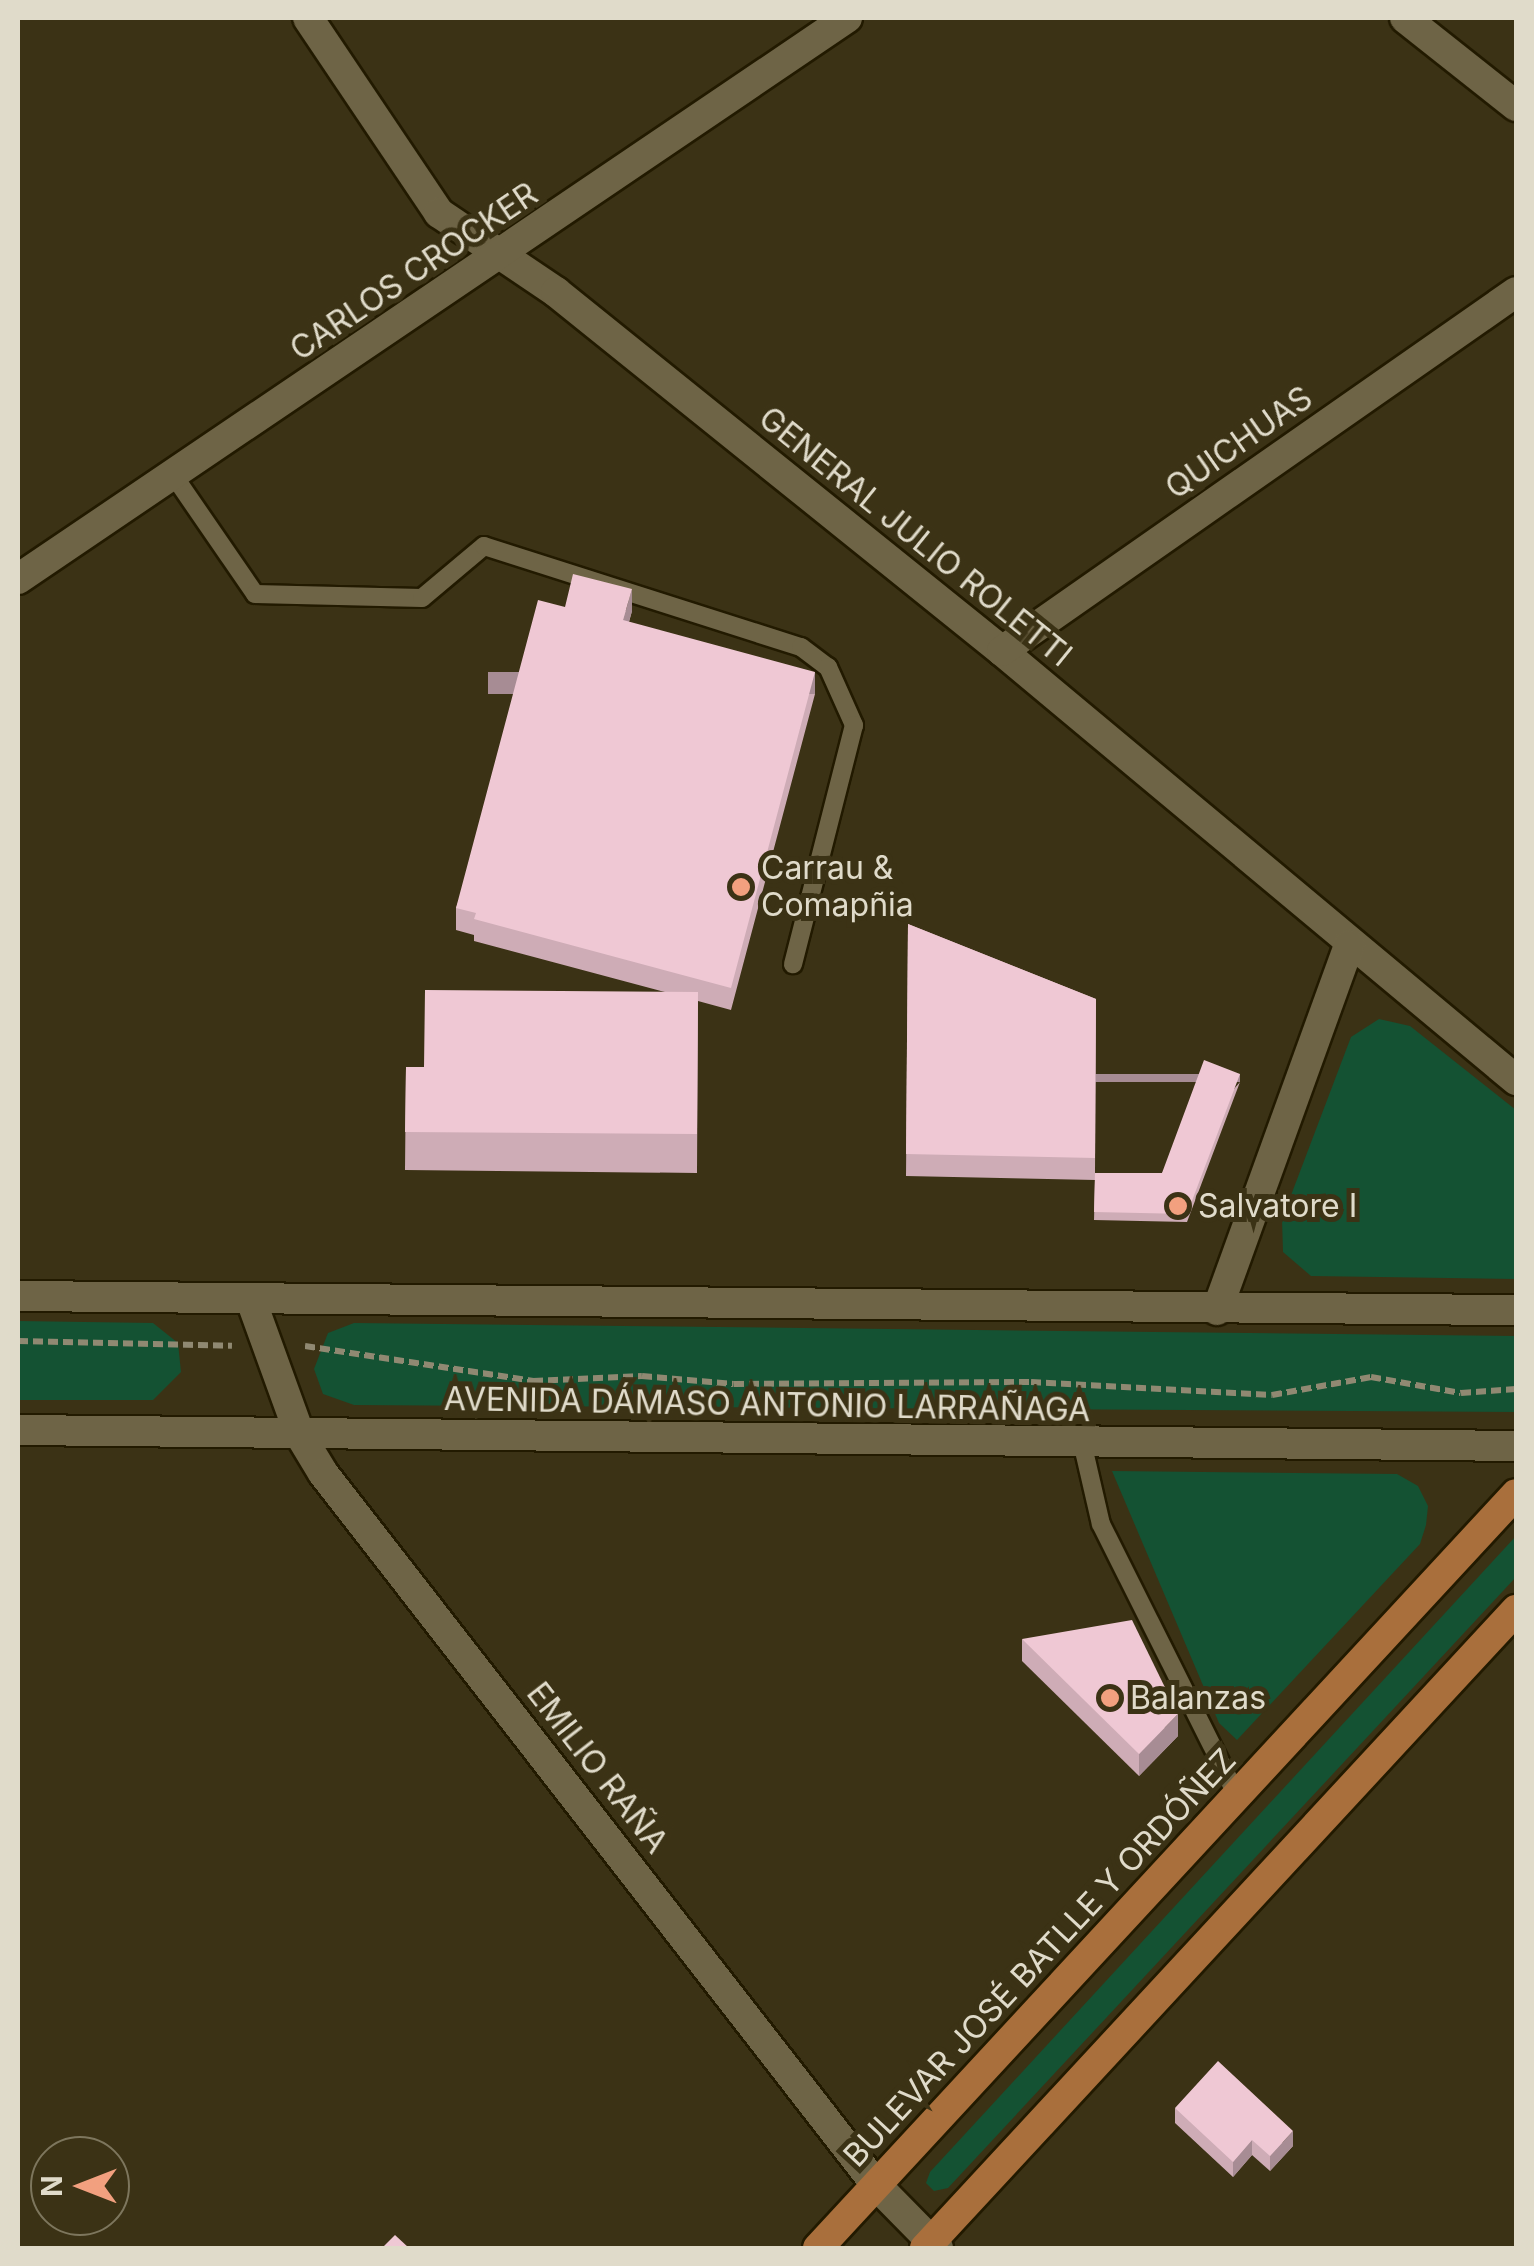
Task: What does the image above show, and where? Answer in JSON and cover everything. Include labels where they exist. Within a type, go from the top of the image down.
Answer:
[{"type":"main road","name":"BULEVAR JOSÉ BATLLE Y ORDÓÑEZ","points":[[818,2248],[1516,1494]]},
{"type":"main road","points":[[932,2246],[1516,1610]]},
{"type":"street","name":"GENERAL JULIO ROLETTI","points":[[308,18],[439,213],[556,292],[1002,651],[1348,944],[1516,1080]]},
{"type":"street","name":"CARLOS CROCKER","points":[[18,579],[501,256],[847,18]]},
{"type":"street","points":[[1405,18],[1516,106]]},
{"type":"street","name":"QUICHUAS","points":[[1002,651],[1516,292]]},
{"type":"street","points":[[1217,1310],[1348,944]]},
{"type":"street","points":[[18,1296],[1516,1310]]},
{"type":"street","name":"EMILIO RAÑA","points":[[251,1300],[300,1436],[877,2186],[932,2246]]},
{"type":"street","name":"AVENIDA DÁMASO ANTONIO LARRAÑAGA","points":[[18,1430],[1516,1446]]},
{"type":"lane","points":[[174,476],[255,594],[422,598],[484,546],[801,647],[828,667],[854,725],[792,964]]},
{"type":"lane","points":[[1082,1442],[1102,1524],[1237,1795]]},
{"type":"path","points":[[18,1341],[332,1346],[532,1381],[642,1376],[734,1384],[1031,1382],[1272,1395],[1371,1377],[1462,1393],[1516,1389]]},
{"type":"green space","points":[[1379,1019],[1410,1026],[1516,1110],[1516,1279],[1311,1276],[1283,1252],[1282,1219],[1351,1037]]},
{"type":"green space","points":[[18,1321],[153,1323],[178,1343],[181,1372],[153,1400],[18,1400]]},
{"type":"green space","points":[[354,1323],[1516,1336],[1516,1412],[354,1405],[323,1394],[314,1369],[328,1333]]},
{"type":"green space","points":[[1112,1471],[1397,1474],[1418,1486],[1428,1506],[1426,1525],[1420,1544],[1237,1740],[1219,1723]]},
{"type":"green space","points":[[1516,1536],[1516,1577],[948,2188],[934,2191],[926,2183],[930,2172]]},
{"type":"building","points":[[573,574],[632,589],[623,620],[815,672],[731,988],[474,919],[476,913],[456,908],[538,600],[565,607]]},
{"type":"building","points":[[908,924],[1096,999],[1095,1158],[906,1154]]},
{"type":"building","points":[[425,990],[698,992],[697,1134],[405,1132],[406,1067],[424,1067]]},
{"type":"building","points":[[1204,1060],[1240,1074],[1187,1214],[1094,1212],[1095,1173],[1162,1173]]},
{"type":"building","name":"Balanzas","points":[[1132,1620],[1178,1714],[1139,1754],[1022,1639]]},
{"type":"building","points":[[1218,2061],[1293,2131],[1270,2156],[1252,2140],[1233,2162],[1175,2108]]},
{"type":"building","points":[[395,2235],[409,2248],[382,2248]]},
{"type":"place","name":"Carrau & Comapñia","points":[[741,887]]},
{"type":"place","name":"Salvatore I","points":[[1178,1206]]},
{"type":"place","name":"Balanzas","points":[[1110,1698]]}]
